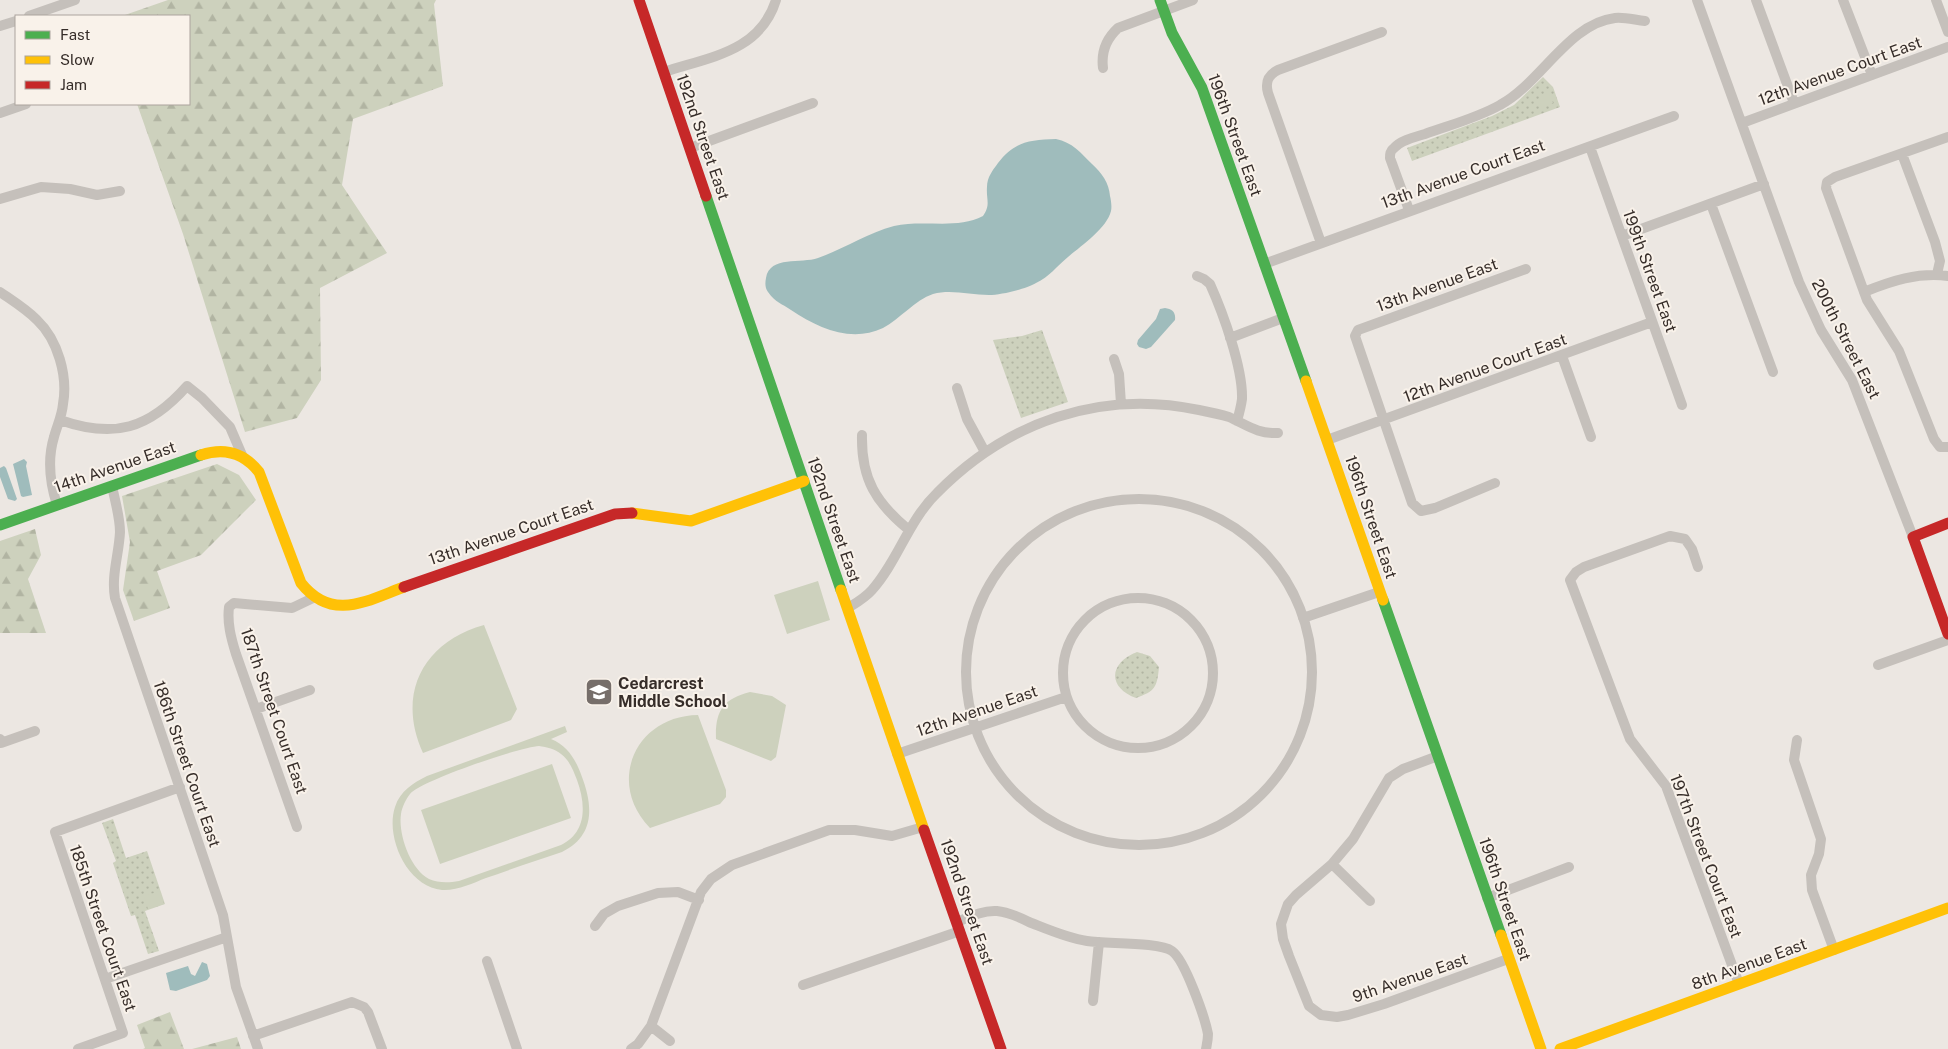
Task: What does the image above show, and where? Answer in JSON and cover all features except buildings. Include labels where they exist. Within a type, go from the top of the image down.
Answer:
[{"type":"street","points":[[32,15],[75,0]]},
{"type":"street","name":"192nd Street East","points":[[639,0],[897,754],[1001,1049]]},
{"type":"street","points":[[664,72],[732,49],[749,41],[761,30],[772,14],[776,0]]},
{"type":"street","points":[[1103,68],[1104,48],[1114,32],[1123,25],[1161,5],[1193,0]]},
{"type":"street","name":"200th Street East","points":[[1697,0],[1799,282],[1821,330],[1855,388],[1913,537],[1948,634]]},
{"type":"street","points":[[1756,0],[1794,104]]},
{"type":"street","points":[[1844,0],[1872,75]]},
{"type":"street","points":[[1936,0],[1948,32]]},
{"type":"street","name":"196th Street East","points":[[1161,5],[1172,33],[1202,88],[1541,1049]]},
{"type":"street","points":[[59,6],[63,15]]},
{"type":"street","points":[[1409,210],[1390,158],[1390,152],[1399,144],[1501,105],[1520,92],[1570,41],[1594,25],[1613,18],[1645,21]]},
{"type":"street","points":[[0,26],[15,21]]},
{"type":"street","points":[[1320,243],[1268,92],[1268,78],[1271,73],[1278,70],[1382,32]]},
{"type":"street","name":"12th Avenue Court East","points":[[1742,123],[1948,47]]},
{"type":"street","points":[[690,148],[814,103]]},
{"type":"street","points":[[0,113],[23,105]]},
{"type":"street","name":"13th Avenue Court East","points":[[1264,264],[1409,210],[1674,116]]},
{"type":"street","points":[[1946,448],[1934,439],[1899,351],[1874,313],[1864,292],[1827,193],[1827,182],[1835,177],[1948,136]]},
{"type":"street","name":"199th Street East","points":[[1590,147],[1682,405]]},
{"type":"street","points":[[1864,292],[1892,281],[1919,275],[1943,275],[1935,242],[1902,154]]},
{"type":"street","points":[[1622,236],[1764,184]]},
{"type":"street","points":[[0,199],[41,187],[70,189],[98,195],[120,191]]},
{"type":"street","points":[[1711,204],[1774,372]]},
{"type":"street","name":"13th Avenue East","points":[[1383,420],[1355,341],[1358,330],[1526,268]]},
{"type":"street","points":[[1197,276],[1210,284],[1230,338],[1242,397],[1237,421]]},
{"type":"street","points":[[0,292],[38,321],[56,348],[60,360],[64,387],[63,405],[53,438],[50,462],[53,493],[57,505]]},
{"type":"street","points":[[1230,338],[1283,318]]},
{"type":"street","name":"12th Avenue Court East","points":[[1327,440],[1652,322]]},
{"type":"street","points":[[1562,356],[1591,437]]},
{"type":"street","points":[[1114,359],[1119,374],[1121,404]]},
{"type":"street","points":[[60,420],[90,428],[111,429],[131,426],[151,418],[164,410],[187,386],[202,398],[230,427],[242,455],[254,465],[262,478],[298,576],[304,589],[313,598]]},
{"type":"street","points":[[957,388],[968,419],[985,452]]},
{"type":"street","points":[[848,608],[871,591],[881,578],[908,530],[934,495],[971,462],[1021,431],[1095,406],[1121,404],[1172,406],[1197,410],[1228,417],[1258,432],[1278,433]]},
{"type":"street","points":[[1383,420],[1412,503],[1421,511],[1435,508],[1496,483]]},
{"type":"street","points":[[862,435],[862,453],[872,488],[880,503],[908,530]]},
{"type":"street","name":"14th Avenue East","points":[[0,525],[207,453],[225,450],[242,455]]},
{"type":"street","name":"13th Avenue Court East","points":[[313,598],[332,606],[351,605],[615,514],[633,512],[691,521],[804,482]]},
{"type":"street","name":"186th Street Court East","points":[[112,486],[120,531],[114,574],[113,588],[115,598],[224,915],[236,988],[258,1049]]},
{"type":"street","points":[[1146,499],[1187,506],[1213,516],[1243,534],[1273,563],[1295,599],[1303,618],[1311,658],[1310,698],[1300,736],[1291,754],[1268,787],[1246,808],[1221,824],[1184,839],[1145,845],[1125,845],[1086,837],[1049,820],[1018,795],[1004,780],[990,758],[976,728],[970,708],[966,666],[973,624],[986,592],[1000,568],[1029,538],[1058,519],[1084,508],[1118,500],[1146,499]]},
{"type":"street","points":[[1913,537],[1948,523]]},
{"type":"street","name":"197th Street Court East","points":[[1698,567],[1692,549],[1685,539],[1670,536],[1584,567],[1571,577],[1572,587],[1630,738],[1666,786],[1739,984]]},
{"type":"street","points":[[1303,618],[1379,592]]},
{"type":"street","name":"187th Street Court East","points":[[297,827],[230,631],[228,616],[229,607],[234,603],[292,608],[313,598]]},
{"type":"street","points":[[1143,598],[1171,606],[1194,624],[1209,650],[1212,661],[1212,685],[1205,707],[1191,726],[1172,740],[1161,745],[1138,749],[1126,748],[1104,740],[1085,727],[1077,718],[1066,697],[1062,674],[1063,662],[1070,639],[1084,620],[1103,606],[1114,602],[1143,598]]},
{"type":"street","points":[[1878,666],[1948,640]]},
{"type":"street","points":[[256,709],[310,690]]},
{"type":"street","name":"12th Avenue East","points":[[897,754],[1066,697]]},
{"type":"street","points":[[1,741],[35,731]]},
{"type":"street","points":[[1797,740],[1794,760],[1821,839],[1819,854],[1811,875],[1812,890],[1834,950]]},
{"type":"street","points":[[1370,901],[1332,864],[1366,820],[1389,778],[1403,769],[1438,756]]},
{"type":"street","name":"185th Street Court East","points":[[78,1049],[123,1033],[55,832],[180,787]]},
{"type":"street","points":[[631,1049],[638,1044],[651,1026],[698,900],[706,884],[726,868],[820,832],[841,829],[892,836],[923,826]]},
{"type":"street","name":"9th Avenue East","points":[[1332,864],[1296,894],[1286,909],[1282,924],[1283,939],[1308,1006],[1321,1015],[1337,1017],[1348,1015],[1508,959]]},
{"type":"street","points":[[1487,898],[1569,867]]},
{"type":"street","points":[[595,926],[604,914],[618,906],[658,893],[678,892],[698,900]]},
{"type":"street","name":"8th Avenue East","points":[[1560,1049],[1948,908]]},
{"type":"street","points":[[803,985],[958,926],[979,913],[996,911],[1011,914],[1056,933],[1084,940],[1156,945],[1171,950],[1178,957],[1187,974],[1203,1017],[1208,1034],[1206,1049]]},
{"type":"street","points":[[105,979],[227,937]]},
{"type":"street","points":[[1093,1001],[1099,942]]},
{"type":"street","points":[[487,962],[517,1049]]},
{"type":"street","points":[[253,1036],[352,1002],[360,1005],[368,1012],[382,1049]]},
{"type":"street","points":[[651,1026],[670,1040]]},
{"type":"green space","points":[[168,0],[436,0],[434,4],[443,86],[353,119],[342,185],[387,253],[320,288],[321,380],[297,418],[245,432],[183,234],[137,105],[190,105],[190,15],[125,15]]},
{"type":"green space","points":[[1543,77],[1553,87],[1560,107],[1412,161],[1407,148],[1492,116],[1514,105]]},
{"type":"green space","points":[[1549,94],[1553,103],[1542,107],[1539,98]]},
{"type":"green space","points":[[1042,330],[1068,402],[1021,418],[993,340],[1022,336]]},
{"type":"green space","points":[[217,464],[239,475],[256,500],[201,555],[157,571],[170,608],[134,621],[123,590],[130,542],[122,496]]},
{"type":"green space","points":[[35,529],[41,555],[28,579],[46,633],[0,633],[0,541]]},
{"type":"green space","points":[[818,581],[830,620],[787,634],[774,595]]},
{"type":"green space","points":[[484,625],[517,709],[511,720],[423,753],[415,731],[413,710],[414,691],[420,673],[431,657],[445,644],[463,633]]},
{"type":"green space","points":[[1137,652],[1150,656],[1159,667],[1154,688],[1136,698],[1120,688],[1116,682],[1115,675],[1121,662]]},
{"type":"green space","points":[[750,692],[772,696],[786,705],[776,757],[771,761],[716,739],[717,721],[722,708],[733,698]]},
{"type":"green space","points":[[698,715],[726,790],[726,797],[720,804],[650,828],[637,810],[630,791],[629,773],[634,755],[644,739],[658,727],[676,718]]},
{"type":"green space","points":[[565,726],[567,732],[551,739],[567,750],[580,771],[588,799],[589,809],[586,829],[581,838],[562,852],[459,888],[442,890],[430,887],[418,880],[409,870],[396,846],[393,832],[395,807],[400,796],[412,785],[427,776]],"holes":[[[539,746],[559,752],[567,760],[580,789],[583,808],[582,817],[576,833],[570,840],[561,845],[459,881],[436,881],[422,874],[411,859],[401,831],[402,811],[404,803],[410,794],[418,788],[450,773],[512,752]]]},
{"type":"green space","points":[[552,764],[571,818],[440,864],[421,810]]},
{"type":"green space","points":[[113,819],[126,858],[147,851],[165,904],[145,911],[159,951],[148,954],[135,915],[131,916],[113,863],[116,861],[102,823]]},
{"type":"green space","points":[[160,891],[164,904],[148,909],[144,896]]},
{"type":"green space","points":[[170,1012],[184,1049],[143,1049],[145,1048],[137,1025]]},
{"type":"green space","points":[[237,1037],[241,1049],[192,1049]]},
{"type":"water","points":[[1062,140],[1076,148],[1096,167],[1107,183],[1111,209],[1109,217],[1093,236],[1041,281],[1007,293],[994,295],[954,292],[933,294],[920,301],[883,328],[859,334],[847,334],[812,323],[776,301],[767,290],[765,282],[769,271],[773,266],[780,263],[818,258],[894,226],[917,223],[962,222],[983,216],[988,205],[988,180],[992,171],[1004,156],[1024,143]]},
{"type":"water","points":[[1165,308],[1173,311],[1175,320],[1151,347],[1146,349],[1139,347],[1137,344],[1138,340],[1156,319],[1160,309]]},
{"type":"water","points":[[24,459],[27,462],[26,466],[32,495],[23,497],[21,496],[13,464]]},
{"type":"water","points":[[4,466],[17,499],[15,501],[8,499],[0,477],[0,468]]},
{"type":"water","points":[[202,962],[207,964],[210,976],[207,980],[176,991],[170,990],[166,973],[188,966],[191,974],[195,976]]},
{"type":"traffic: fast","points":[[1160,0],[1172,33],[1202,88],[1306,381]]},
{"type":"traffic: fast","points":[[706,196],[841,590]]},
{"type":"traffic: fast","points":[[0,525],[201,455]]},
{"type":"traffic: fast","points":[[1383,600],[1501,935]]},
{"type":"traffic: slow","points":[[1306,381],[1383,600]]},
{"type":"traffic: slow","points":[[201,455],[218,452],[233,453],[247,460],[259,472],[301,583],[313,595],[325,602],[337,605],[350,605],[376,598],[404,587]]},
{"type":"traffic: slow","points":[[632,513],[691,521],[804,481]]},
{"type":"traffic: slow","points":[[841,590],[924,830]]},
{"type":"traffic: slow","points":[[1560,1049],[1948,908]]},
{"type":"traffic: slow","points":[[1501,935],[1541,1049]]},
{"type":"traffic: jam","points":[[639,0],[706,196]]},
{"type":"traffic: jam","points":[[404,587],[615,514],[632,513]]},
{"type":"traffic: jam","points":[[1948,523],[1913,537],[1948,634]]},
{"type":"traffic: jam","points":[[924,830],[1001,1049]]},
{"type":"place","name":"Cedarcrest Middle School","points":[[599,692]]}]
